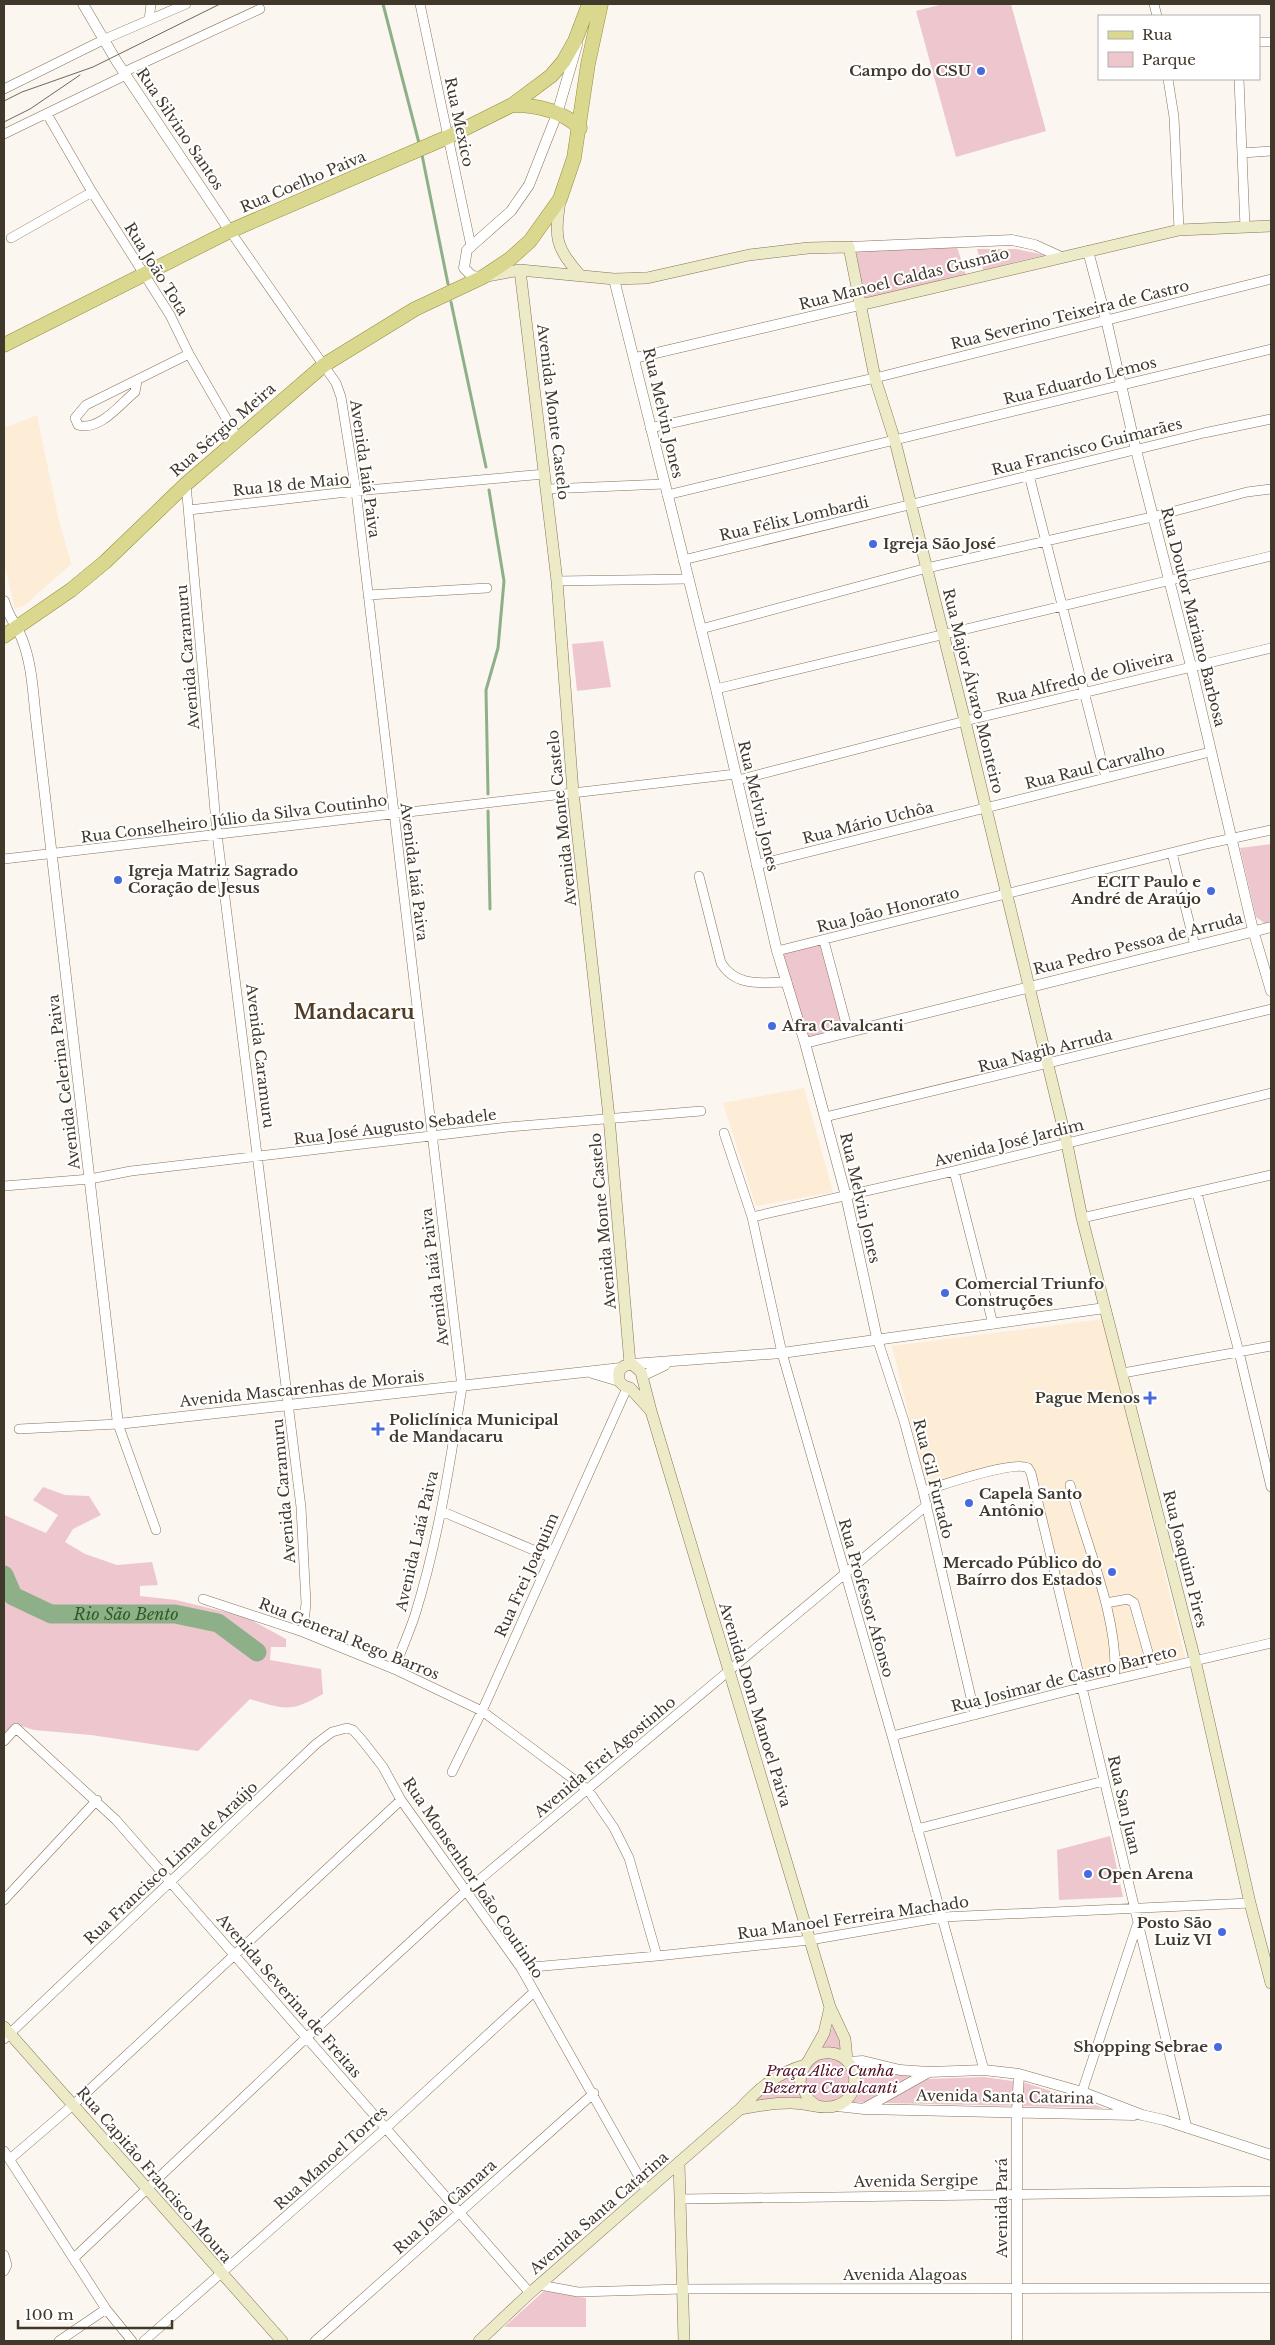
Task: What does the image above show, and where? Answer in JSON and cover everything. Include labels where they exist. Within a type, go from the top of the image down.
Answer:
[{"type":"main road","name":"Rua Coelho Paiva","points":[[4,344],[230,231],[448,137],[512,105],[551,76],[563,62],[585,18],[589,4]]},
{"type":"main road","name":"Rua Sérgio Meira","points":[[4,636],[71,590],[105,562],[186,484],[324,365],[414,310],[483,277],[510,260],[530,241],[560,199],[574,158],[580,128],[588,64],[601,4]]},
{"type":"main road","points":[[512,105],[538,108],[557,114],[580,128]]},
{"type":"main road","points":[[560,199],[557,226],[559,246],[568,262],[581,276]]},
{"type":"main road","name":"Rua Manoel Caldas Gusmão","points":[[860,305],[1060,256],[1179,230],[1271,226]]},
{"type":"main road","points":[[483,277],[520,270],[614,279],[647,278],[750,255],[808,248],[849,247]]},
{"type":"main road","name":"Rua Major Álvaro Monteiro","points":[[849,247],[875,378],[895,441],[927,568],[1067,1144]]},
{"type":"main road","name":"Avenida Monte Castelo","points":[[520,270],[548,489],[573,792],[609,1117],[628,1365]]},
{"type":"main road","name":"Rua Joaquim Pires","points":[[1067,1144],[1082,1218],[1123,1372],[1195,1660],[1250,1903],[1267,1949],[1271,1983]]},
{"type":"main road","points":[[625,1386],[637,1386],[642,1378],[640,1368],[628,1365],[618,1374],[625,1386],[651,1411]]},
{"type":"main road","name":"Avenida Dom Manoel Paiva","points":[[642,1378],[830,2007],[845,2039],[848,2061]]},
{"type":"main road","name":"Avenida Dom Manoel Paiva","points":[[807,2062],[824,2033],[830,2007]]},
{"type":"main road","name":"Rua Capitão Francisco Moura","points":[[6,2033],[282,2341]]},
{"type":"main road","name":"Avenida Santa Catarina","points":[[479,2341],[530,2292],[740,2109],[762,2085],[807,2062],[816,2055],[832,2053],[848,2061]]},
{"type":"main road","points":[[837,2106],[850,2097],[855,2083],[853,2068],[848,2061]]},
{"type":"main road","points":[[807,2062],[801,2074],[800,2083],[809,2100],[817,2106]]},
{"type":"main road","name":"Avenida Santa Catarina","points":[[740,2109],[787,2103],[830,2108],[837,2106]]},
{"type":"main road","points":[[679,2162],[684,2341]]},
{"type":"street","name":"Rua Silvino Santos","points":[[83,4],[125,74],[230,231],[324,365]]},
{"type":"street","points":[[149,20],[151,4]]},
{"type":"street","points":[[4,89],[105,39],[186,4]]},
{"type":"street","name":"Rua Mexico","points":[[420,4],[471,246]]},
{"type":"street","points":[[4,134],[260,9]]},
{"type":"street","points":[[483,277],[472,276],[464,268],[464,258],[471,246],[506,216],[524,194],[534,176],[557,114],[585,18]]},
{"type":"street","points":[[1168,80],[1174,117],[1179,230]]},
{"type":"street","points":[[1239,80],[1244,226]]},
{"type":"street","name":"Rua João Tota","points":[[47,114],[92,192],[170,315],[189,354],[238,439]]},
{"type":"street","points":[[1242,153],[1271,151]]},
{"type":"street","points":[[12,238],[92,192]]},
{"type":"street","points":[[849,247],[1012,240],[1035,245],[1060,256]]},
{"type":"street","name":"Rua Doutor Mariano Barbosa","points":[[1088,251],[1106,319],[1120,386],[1152,516],[1191,666],[1253,930],[1271,990]]},
{"type":"street","name":"Rua Melvin Jones","points":[[614,279],[716,689],[777,951],[805,1043],[846,1196],[877,1338]]},
{"type":"street","name":"Rua Severino Teixeira de Castro","points":[[650,428],[875,378],[1271,279]]},
{"type":"street","name":"Rua Manoel Caldas Gusmão","points":[[635,358],[860,305]]},
{"type":"street","name":"Rua Eduardo Lemos","points":[[667,496],[1271,349]]},
{"type":"street","points":[[137,381],[135,392],[98,423],[85,427],[78,425],[75,418],[86,405],[189,354]]},
{"type":"street","name":"Avenida Iaiá Paiva","points":[[324,365],[336,383],[342,397],[356,491],[462,1387]]},
{"type":"street","name":"Rua Francisco Guimarães","points":[[911,505],[1204,433],[1271,419]]},
{"type":"street","name":"Rua 18 de Maio","points":[[189,510],[356,491],[545,474]]},
{"type":"street","points":[[1029,475],[1064,606],[1106,778]]},
{"type":"street","name":"Avenida Caramuru","points":[[186,484],[217,834],[289,1405],[305,1562],[306,1603],[303,1632]]},
{"type":"street","points":[[548,489],[664,484]]},
{"type":"street","points":[[701,629],[927,568],[1047,542],[1221,498],[1271,489]]},
{"type":"street","name":"Rua Félix Lombardi","points":[[683,560],[911,505]]},
{"type":"street","points":[[716,689],[1169,582],[1271,556]]},
{"type":"street","points":[[557,581],[688,579]]},
{"type":"street","points":[[368,595],[487,588]]},
{"type":"street","name":"Avenida Celerina Paiva","points":[[4,602],[8,616],[16,627],[28,657],[118,1424],[156,1530]]},
{"type":"street","name":"Rua Alfredo de Oliveira","points":[[737,777],[1271,648]]},
{"type":"street","name":"Rua Raul Carvalho","points":[[986,808],[1210,752]]},
{"type":"street","name":"Rua Conselheiro Júlio da Silva Coutinho","points":[[4,859],[573,792],[737,777]]},
{"type":"street","name":"Rua Mário Uchôa","points":[[756,865],[986,808]]},
{"type":"street","name":"Rua João Honorato","points":[[777,951],[824,941],[1232,838],[1271,830]]},
{"type":"street","points":[[1172,853],[1195,946]]},
{"type":"street","points":[[699,876],[721,963],[728,973],[750,982],[787,982]]},
{"type":"street","name":"Rua Pedro Pessoa de Arruda","points":[[805,1043],[1271,927]]},
{"type":"street","points":[[824,941],[848,1031]]},
{"type":"street","name":"Rua Nagib Arruda","points":[[825,1117],[1048,1065],[1271,1009]]},
{"type":"street","name":"Avenida José Jardim","points":[[752,1217],[954,1171],[1271,1093]]},
{"type":"street","name":"Rua José Augusto Sebadele","points":[[4,1186],[90,1179],[131,1172],[609,1117],[701,1111]]},
{"type":"street","name":"Rua Professor Afonso","points":[[724,1134],[752,1217],[782,1353],[892,1736],[984,2070]]},
{"type":"street","points":[[954,1171],[993,1324]]},
{"type":"street","points":[[1082,1218],[1271,1175]]},
{"type":"street","points":[[1197,1193],[1240,1352],[1271,1487]]},
{"type":"street","points":[[642,1378],[669,1363],[782,1353],[877,1338],[1105,1308]]},
{"type":"street","name":"Rua Gil Furtado","points":[[877,1338],[904,1421],[927,1505],[975,1715]]},
{"type":"street","points":[[1123,1372],[1271,1346]]},
{"type":"street","name":"Avenida Mascarenhas de Morais","points":[[19,1428],[118,1424],[462,1387],[588,1372],[628,1365],[669,1363]]},
{"type":"street","points":[[588,1372],[625,1386]]},
{"type":"street","name":"Rua Frei Joaquim","points":[[452,1772],[482,1710],[625,1386]]},
{"type":"street","name":"Avenida Laiá Paiva","points":[[394,1669],[416,1610],[441,1511],[462,1387]]},
{"type":"street","name":"Rua San Juan","points":[[923,1491],[985,1472],[1019,1466],[1028,1468],[1035,1487],[1137,1925],[1187,2128]]},
{"type":"street","points":[[1070,1485],[1106,1604],[1116,1661],[1114,1680]]},
{"type":"street","name":"Avenida Frei Agostinho","points":[[74,2258],[307,2037],[467,1890],[927,1505]]},
{"type":"street","points":[[441,1511],[550,1557]]},
{"type":"street","name":"Rua General Rego Barros","points":[[203,1599],[303,1632],[394,1669],[482,1710],[588,1790],[614,1828],[629,1858],[657,1956]]},
{"type":"street","points":[[1106,1604],[1128,1599],[1134,1603],[1153,1670]]},
{"type":"street","name":"Rua Josimar de Castro Barreto","points":[[892,1736],[1083,1687],[1271,1643]]},
{"type":"street","name":"Avenida Severina de Freitas","points":[[4,1741],[16,1728],[97,1800],[530,2292]]},
{"type":"street","name":"Rua Francisco Lima de Araújo","points":[[6,2033],[171,1882],[316,1744],[332,1732],[347,1728],[353,1730],[362,1740]]},
{"type":"street","name":"Rua Monsenhor João Coutinho","points":[[362,1740],[382,1767],[401,1800],[521,1968],[594,2093],[647,2190]]},
{"type":"street","points":[[917,1830],[1104,1781]]},
{"type":"street","points":[[4,1900],[97,1800]]},
{"type":"street","points":[[10,2159],[72,2105],[401,1800]]},
{"type":"street","name":"Rua Manoel Ferreira Machado","points":[[521,1968],[810,1940],[942,1917],[1250,1903]]},
{"type":"street","points":[[1082,2092],[1137,1925]]},
{"type":"street","name":"Rua Manoel Torres","points":[[144,2341],[386,2128],[534,1992]]},
{"type":"street","name":"Avenida Santa Catarina","points":[[848,2061],[863,2061],[900,2070],[930,2072],[984,2070],[1019,2074],[1082,2092],[1142,2115],[1164,2120],[1271,2155]]},
{"type":"street","points":[[864,2109],[930,2072]]},
{"type":"street","name":"Avenida Pará","points":[[1017,2341],[1017,2111],[1019,2074]]},
{"type":"street","name":"Rua João Câmara","points":[[315,2341],[594,2093]]},
{"type":"street","name":"Avenida Santa Catarina","points":[[837,2106],[864,2109],[1142,2115]]},
{"type":"street","points":[[4,2151],[106,2309],[132,2341]]},
{"type":"street","name":"Avenida Sergipe","points":[[681,2199],[1271,2191]]},
{"type":"street","points":[[4,2255],[7,2265],[4,2271]]},
{"type":"street","name":"Avenida Alagoas","points":[[540,2285],[578,2292],[683,2289],[1271,2288]]},
{"type":"street","points":[[59,2341],[106,2309]]},
{"type":"shaded area","points":[[37,415],[58,517],[71,564],[25,605],[15,609],[4,562],[4,428]]},
{"type":"shaded area","points":[[804,1088],[833,1192],[756,1206],[723,1103]]},
{"type":"shaded area","name":"Mercado Público do Baírro dos Estados","points":[[1103,1319],[1185,1658],[1088,1686],[1031,1462],[926,1486],[892,1346]]},
{"type":"green space","name":"Campo do CSU","points":[[943,4],[1011,4],[1046,131],[956,157],[916,11]]},
{"type":"green space","points":[[957,247],[966,275],[864,300],[856,250]]},
{"type":"green space","points":[[977,249],[1016,249],[1045,255],[983,270]]},
{"type":"green space","points":[[603,641],[611,687],[577,691],[572,644]]},
{"type":"green space","points":[[1271,844],[1270,921],[1267,925],[1256,917],[1240,848]]},
{"type":"green space","points":[[824,941],[848,1031],[804,1041],[777,951]]},
{"type":"green space","points":[[43,1487],[65,1495],[89,1496],[101,1515],[73,1529],[65,1542],[85,1554],[117,1565],[152,1562],[158,1585],[140,1586],[140,1596],[176,1600],[246,1617],[286,1639],[286,1647],[271,1647],[270,1660],[321,1669],[323,1694],[295,1707],[280,1707],[250,1699],[198,1751],[91,1735],[34,1730],[18,1725],[4,1739],[4,1515],[46,1533],[58,1515],[33,1500]]},
{"type":"green space","name":"Open Arena","points":[[1110,1836],[1123,1897],[1059,1900],[1057,1850]]},
{"type":"green space","name":"Praça Alice Cunha Bezerra Cavalcanti","points":[[834,2024],[841,2047],[843,2062],[861,2068],[926,2079],[984,2077],[1026,2083],[1104,2108],[756,2100],[765,2091],[815,2062]]},
{"type":"green space","points":[[544,2291],[586,2298],[586,2327],[504,2327]]},
{"type":"waterway","points":[[383,4],[419,143]]},
{"type":"waterway","points":[[422,155],[448,284]]},
{"type":"waterway","points":[[451,302],[486,467]]},
{"type":"waterway","points":[[488,794],[486,690],[498,648],[504,581],[489,490]]},
{"type":"waterway","points":[[488,811],[490,909]]},
{"type":"waterway","name":"Rio São Bento","points":[[4,1575],[13,1596],[51,1614],[175,1614],[218,1623],[257,1652]]},
{"type":"tram line","points":[[4,101],[22,92],[93,67],[220,4]]},
{"type":"tram line","points":[[4,122],[30,109],[80,75]]},
{"type":"place","name":"Campo do CSU","points":[[981,71]]},
{"type":"place","name":"Igreja São José","points":[[873,544]]},
{"type":"place","name":"Igreja Matriz Sagrado Coração de Jesus","points":[[118,880]]},
{"type":"place","name":"ECIT Paulo e André de Araújo","points":[[1211,891]]},
{"type":"place","name":"Afra Cavalcanti","points":[[772,1026]]},
{"type":"place","name":"Comercial Triunfo Construções","points":[[945,1293]]},
{"type":"place","name":"Pague Menos","points":[[1150,1398]]},
{"type":"place","name":"Policlínica Municipal de Mandacaru","points":[[378,1429]]},
{"type":"place","name":"Capela Santo Antônio","points":[[969,1503]]},
{"type":"place","name":"Mercado Público do Baírro dos Estados","points":[[1112,1572]]},
{"type":"place","name":"Open Arena","points":[[1088,1874]]},
{"type":"place","name":"Posto São Luiz VI","points":[[1222,1932]]},
{"type":"place","name":"Shopping Sebrae","points":[[1218,2047]]},
{"type":"district","name":"Mandacaru","points":[[354,1012]]}]
